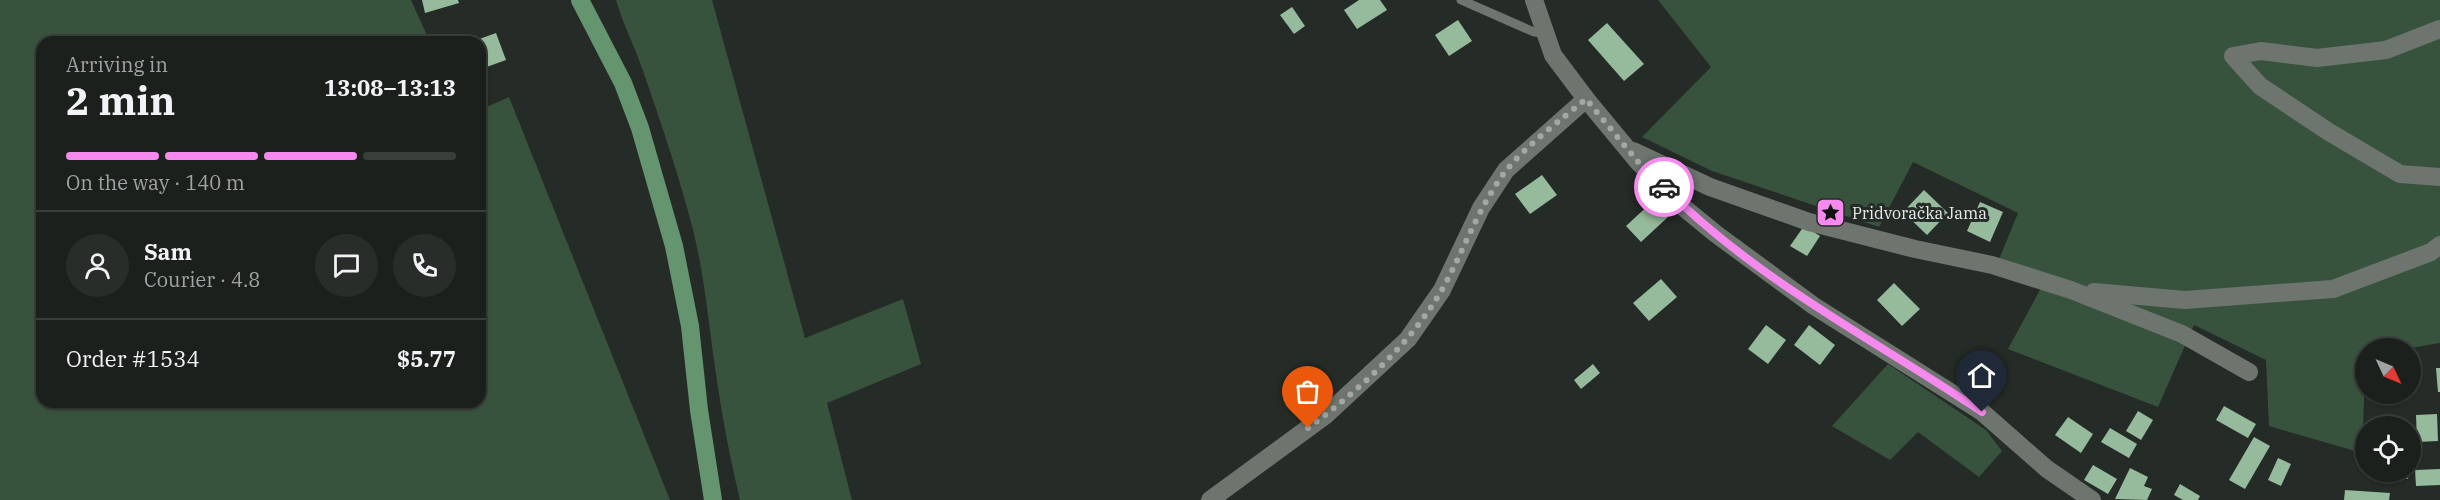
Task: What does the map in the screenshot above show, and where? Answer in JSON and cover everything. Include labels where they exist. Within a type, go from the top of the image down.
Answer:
[{"type":"main road","points":[[580,0],[623,83],[637,119],[674,246],[690,326],[699,410],[713,500]]},
{"type":"street","points":[[1534,0],[1554,55],[1626,148],[1683,207],[1814,306],[1982,412],[2047,470],[2092,500]]},
{"type":"street","points":[[2440,29],[2386,50],[2317,58],[2261,51],[2233,56],[2260,86],[2329,132],[2400,174],[2440,177]]},
{"type":"street","points":[[1210,500],[1326,415],[1408,339],[1442,290],[1481,208],[1506,170],[1586,99]]},
{"type":"street","points":[[1626,148],[1710,187],[1809,222],[1992,266],[2071,290],[2182,334],[2249,372]]},
{"type":"street","points":[[2071,290],[2185,300],[2333,289],[2431,252],[2440,245]]},
{"type":"lane","points":[[588,0],[592,21]]},
{"type":"lane","points":[[1461,0],[1534,32],[1545,33]]},
{"type":"green space","points":[[0,0],[411,0],[427,36],[36,36],[36,408],[486,408],[486,107],[509,97],[670,500],[0,500]]},
{"type":"green space","points":[[616,0],[712,0],[805,338],[903,299],[921,364],[827,403],[852,500],[740,500],[724,422],[694,234],[663,130]]},
{"type":"green space","points":[[1658,0],[2440,0],[2440,343],[2421,346],[2421,338],[2355,338],[2355,404],[2364,404],[2363,416],[2355,416],[2355,451],[2269,426],[2266,360],[2194,325],[2158,407],[2008,349],[2041,288],[1993,274],[2018,213],[1913,162],[1879,227],[1712,171],[1642,137],[1711,67]]},
{"type":"green space","points":[[1888,364],[1986,430],[2002,451],[1979,477],[1918,432],[1890,460],[1832,426]]},
{"type":"building","points":[[422,0],[458,0],[459,3],[425,13]]},
{"type":"building","points":[[1359,0],[1380,0],[1387,10],[1357,29],[1344,10]]},
{"type":"building","points":[[1292,7],[1305,26],[1294,34],[1280,15]]},
{"type":"building","points":[[1458,20],[1472,41],[1449,56],[1435,35]]},
{"type":"building","points":[[1607,23],[1644,64],[1624,81],[1588,40]]},
{"type":"building","points":[[496,33],[506,60],[486,67],[486,37]]},
{"type":"building","points":[[1542,175],[1557,195],[1530,214],[1515,194]]},
{"type":"building","points":[[1924,190],[1948,213],[1927,235],[1903,212]]},
{"type":"building","points":[[1653,201],[1668,217],[1641,242],[1626,226]]},
{"type":"building","points":[[1980,202],[2003,212],[1990,242],[1967,231]]},
{"type":"building","points":[[1804,226],[1820,236],[1807,256],[1790,246]]},
{"type":"building","points":[[1661,279],[1677,297],[1649,321],[1633,303]]},
{"type":"building","points":[[1894,283],[1920,309],[1902,326],[1877,300]]},
{"type":"building","points":[[1766,325],[1786,340],[1768,364],[1748,349]]},
{"type":"building","points":[[1809,325],[1835,345],[1820,365],[1794,345]]},
{"type":"building","points":[[1975,355],[2006,371],[1993,398],[1961,382]]},
{"type":"building","points":[[1593,364],[1600,373],[1581,389],[1574,380]]},
{"type":"building","points":[[2436,368],[2440,368],[2440,392],[2438,392]]},
{"type":"building","points":[[2224,406],[2256,424],[2248,438],[2216,420]]},
{"type":"building","points":[[2138,411],[2153,420],[2141,440],[2126,431]]},
{"type":"building","points":[[2437,414],[2438,441],[2421,442],[2421,416],[2416,415]]},
{"type":"building","points":[[2068,417],[2093,434],[2081,453],[2055,435]]},
{"type":"building","points":[[2110,428],[2137,444],[2129,458],[2101,442]]},
{"type":"building","points":[[2254,437],[2270,446],[2245,489],[2229,480]]},
{"type":"building","points":[[2278,458],[2291,464],[2281,486],[2268,480]]},
{"type":"building","points":[[2093,465],[2117,479],[2108,494],[2084,480]]},
{"type":"building","points":[[2130,468],[2148,477],[2144,486],[2152,489],[2147,500],[2115,499]]},
{"type":"building","points":[[2440,469],[2440,485],[2416,486],[2416,482],[2421,482],[2421,470]]},
{"type":"building","points":[[2180,484],[2200,496],[2198,500],[2183,500],[2174,495]]},
{"type":"building","points":[[2345,490],[2390,493],[2389,500],[2344,500]]},
{"type":"way so far","points":[[1308,428],[1326,415],[1408,339],[1442,290],[1481,208],[1506,170],[1586,99],[1639,163],[1664,187]]},
{"type":"place","name":"Pridvoračka Jama","points":[[1831,213]]},
{"type":"route","points":[[1664,187],[1683,207],[1716,234],[1814,306],[1982,412]]}]
